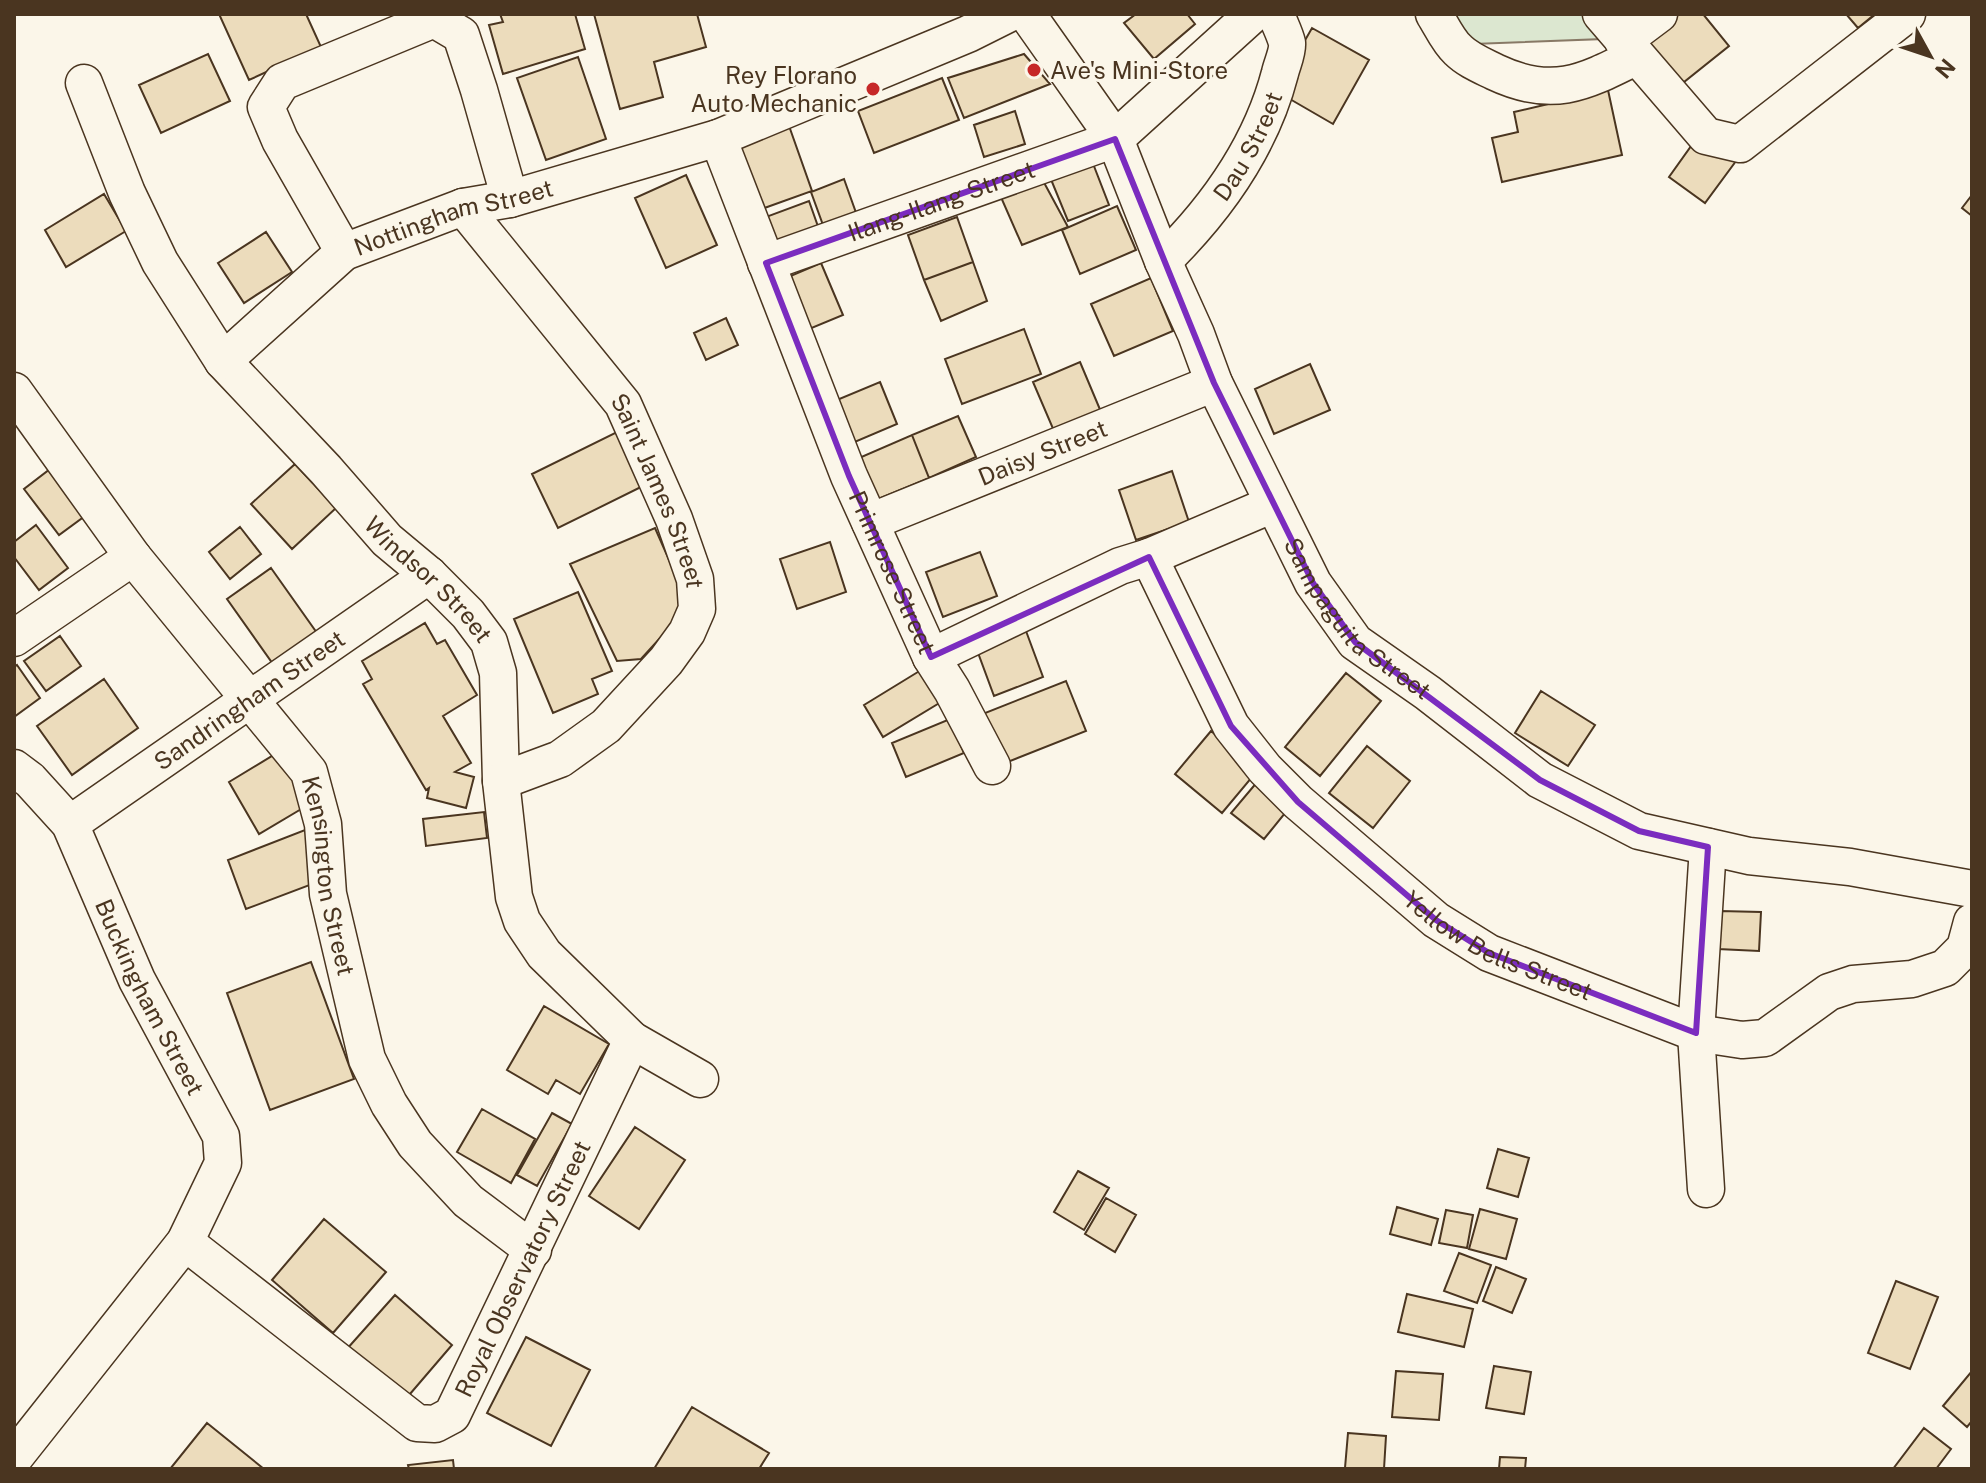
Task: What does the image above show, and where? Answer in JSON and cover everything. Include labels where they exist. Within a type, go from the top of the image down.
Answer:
[{"type":"street","name":"Nottingham Street","points":[[223,361],[344,252],[463,207],[510,199],[718,138],[963,24],[1008,14]]},
{"type":"street","name":"Sampaguita Street","points":[[1027,14],[1115,139],[1214,383],[1313,583],[1355,642],[1428,693],[1540,780],[1639,831],[1749,856],[1850,867],[1972,889]]},
{"type":"street","points":[[1115,139],[1253,14]]},
{"type":"street","name":"Dau Street","points":[[1163,261],[1220,199],[1249,151],[1277,85],[1287,45],[1276,14]]},
{"type":"street","points":[[1434,14],[1457,49],[1481,66],[1516,83],[1538,88],[1589,80],[1620,37],[1659,14]]},
{"type":"street","points":[[1620,37],[1706,136],[1740,144],[1907,14]]},
{"type":"street","points":[[344,252],[280,140],[266,107],[282,82],[434,19],[461,35],[510,199]]},
{"type":"street","name":"Windsor Street","points":[[84,83],[127,193],[160,262],[223,361],[387,540],[429,575],[468,614],[489,642],[498,673],[501,781],[514,897],[522,921],[544,954],[632,1040],[700,1079]]},
{"type":"street","name":"Primrose Street","points":[[718,138],[849,476],[931,657],[1120,566],[1149,557],[1273,504]]},
{"type":"street","name":"Ilang-Ilang Street","points":[[766,263],[1115,139]]},
{"type":"street","name":"Saint James Street","points":[[463,207],[623,404],[674,519],[695,579],[697,609],[687,632],[666,661],[606,726],[560,759],[501,781]]},
{"type":"street","name":"Daisy Street","points":[[870,522],[1214,383]]},
{"type":"street","name":"Kensington Street","points":[[21,414],[309,772],[323,824],[328,894],[367,1059],[389,1104],[415,1144],[468,1201],[533,1250]]},
{"type":"street","points":[[14,638],[133,557]]},
{"type":"street","name":"Yellow Bells Street","points":[[1149,557],[1231,726],[1265,769],[1298,802],[1436,920],[1489,953],[1696,1033],[1742,1040],[1765,1038],[1829,992],[1853,984],[1912,979],[1945,968],[1965,948],[1972,922]]},
{"type":"street","name":"Sandringham Street","points":[[70,824],[429,575]]},
{"type":"street","points":[[931,657],[992,766]]},
{"type":"street","name":"Buckingham Street","points":[[14,768],[30,780],[70,824],[137,980],[221,1136],[223,1163],[185,1242],[14,1458]]},
{"type":"street","points":[[1706,1189],[1696,1033],[1708,847]]},
{"type":"street","name":"Royal Observatory Street","points":[[185,1242],[417,1423],[435,1424],[452,1415],[632,1040]]},
{"type":"street","points":[[14,1467],[24,1469]]},
{"type":"highlighted area","points":[[1115,139],[1214,383],[1313,583],[1355,642],[1540,780],[1639,831],[1708,847],[1696,1033],[1489,953],[1436,920],[1298,802],[1231,726],[1149,557],[931,657],[849,476],[766,263]]},
{"type":"green space","points":[[1452,14],[1584,14],[1603,39],[1473,44]]},
{"type":"building","points":[[219,14],[306,14],[321,47],[249,80]]},
{"type":"building","points":[[500,14],[575,14],[585,49],[503,74],[489,25],[503,22]]},
{"type":"building","points":[[594,14],[697,14],[706,47],[654,62],[663,97],[620,109]]},
{"type":"building","points":[[1136,14],[1187,14],[1195,24],[1154,59],[1124,23]]},
{"type":"building","points":[[1676,14],[1703,14],[1729,46],[1679,86],[1643,41]]},
{"type":"building","points":[[1846,14],[1875,14],[1858,28]]},
{"type":"building","points":[[1312,28],[1369,60],[1333,124],[1276,91]]},
{"type":"building","points":[[208,54],[230,101],[161,133],[139,85]]},
{"type":"building","points":[[1024,54],[1050,84],[964,118],[948,78]]},
{"type":"building","points":[[578,57],[606,139],[546,160],[517,78]]},
{"type":"building","points":[[942,78],[959,120],[874,153],[858,111]]},
{"type":"building","points":[[1608,90],[1622,155],[1502,182],[1492,138],[1518,132],[1514,112]]},
{"type":"building","points":[[1015,111],[1025,144],[984,157],[974,125]]},
{"type":"building","points":[[788,123],[812,191],[756,211],[732,144]]},
{"type":"building","points":[[1699,135],[1736,161],[1705,203],[1669,177]]},
{"type":"building","points":[[1092,161],[1109,205],[1068,221],[1050,177]]},
{"type":"building","points":[[686,175],[717,245],[666,268],[635,198]]},
{"type":"building","points":[[1041,177],[1068,227],[1022,245],[1000,195]]},
{"type":"building","points":[[844,179],[860,224],[827,236],[811,192]]},
{"type":"building","points":[[104,194],[126,231],[66,267],[45,230]]},
{"type":"building","points":[[1972,195],[1972,216],[1962,208]]},
{"type":"building","points":[[809,201],[821,235],[770,254],[758,220]]},
{"type":"building","points":[[1117,206],[1136,250],[1080,274],[1062,230]]},
{"type":"building","points":[[957,217],[973,262],[924,280],[908,235]]},
{"type":"building","points":[[266,232],[292,272],[244,303],[218,263]]},
{"type":"building","points":[[973,262],[987,301],[941,321],[924,280]]},
{"type":"building","points":[[821,263],[843,315],[802,332],[781,280]]},
{"type":"building","points":[[1151,278],[1173,331],[1114,356],[1091,304]]},
{"type":"building","points":[[726,318],[738,345],[706,360],[694,333]]},
{"type":"building","points":[[1024,329],[1041,374],[962,404],[945,359]]},
{"type":"building","points":[[1080,362],[1104,419],[1057,438],[1033,382]]},
{"type":"building","points":[[1310,364],[1330,410],[1274,434],[1255,389]]},
{"type":"building","points":[[880,382],[897,424],[850,444],[832,402]]},
{"type":"building","points":[[958,416],[976,457],[929,478],[912,435]]},
{"type":"building","points":[[617,432],[643,486],[558,528],[532,474]]},
{"type":"building","points":[[912,435],[929,478],[876,500],[859,458]]},
{"type":"building","points":[[295,464],[336,508],[292,549],[251,504]]},
{"type":"building","points":[[54,466],[89,513],[59,535],[24,489]]},
{"type":"building","points":[[1172,471],[1189,522],[1136,540],[1119,490]]},
{"type":"building","points":[[36,525],[68,568],[39,590],[14,557],[14,542]]},
{"type":"building","points":[[240,527],[261,554],[230,579],[209,552]]},
{"type":"building","points":[[655,528],[685,596],[683,613],[641,659],[617,661],[570,564]]},
{"type":"building","points":[[830,542],[846,592],[797,609],[780,559]]},
{"type":"building","points":[[980,552],[997,596],[943,617],[926,572]]},
{"type":"building","points":[[271,568],[317,633],[273,664],[227,599]]},
{"type":"building","points":[[578,592],[612,671],[592,679],[598,694],[553,713],[514,619]]},
{"type":"building","points":[[425,623],[437,644],[445,640],[477,695],[443,716],[471,763],[455,772],[474,777],[466,808],[427,798],[429,788],[426,790],[363,684],[372,679],[362,661]]},
{"type":"building","points":[[1026,631],[1043,677],[994,696],[977,650]]},
{"type":"building","points":[[60,636],[81,666],[46,691],[24,661]]},
{"type":"building","points":[[17,665],[40,698],[14,717],[14,667]]},
{"type":"building","points":[[926,667],[946,699],[883,737],[864,705]]},
{"type":"building","points":[[1346,673],[1381,701],[1320,776],[1285,747]]},
{"type":"building","points":[[104,679],[138,728],[72,775],[37,726]]},
{"type":"building","points":[[1066,681],[1086,731],[1000,765],[980,715]]},
{"type":"building","points":[[1541,691],[1595,725],[1568,766],[1515,733]]},
{"type":"building","points":[[950,719],[964,753],[906,777],[892,743]]},
{"type":"building","points":[[1211,731],[1258,770],[1222,813],[1175,774]]},
{"type":"building","points":[[1367,746],[1410,781],[1373,828],[1329,793]]},
{"type":"building","points":[[277,753],[308,805],[259,834],[229,782]]},
{"type":"building","points":[[1258,781],[1290,807],[1264,839],[1231,813]]},
{"type":"building","points":[[484,812],[487,838],[426,846],[423,819]]},
{"type":"building","points":[[305,830],[323,880],[246,909],[228,860]]},
{"type":"building","points":[[1720,911],[1761,912],[1759,951],[1718,949]]},
{"type":"building","points":[[311,962],[354,1079],[270,1110],[227,993]]},
{"type":"building","points":[[544,1006],[609,1044],[580,1094],[556,1080],[548,1094],[507,1070]]},
{"type":"building","points":[[482,1109],[535,1139],[511,1183],[457,1152]]},
{"type":"building","points":[[552,1113],[572,1124],[537,1186],[517,1175]]},
{"type":"building","points":[[635,1127],[685,1160],[639,1229],[589,1196]]},
{"type":"building","points":[[1498,1149],[1529,1158],[1518,1197],[1487,1188]]},
{"type":"building","points":[[1078,1171],[1109,1188],[1084,1230],[1054,1212]]},
{"type":"building","points":[[1106,1198],[1136,1215],[1115,1252],[1085,1234]]},
{"type":"building","points":[[1397,1207],[1438,1219],[1431,1245],[1390,1234]]},
{"type":"building","points":[[1480,1209],[1517,1219],[1506,1259],[1469,1249]]},
{"type":"building","points":[[1446,1210],[1473,1215],[1467,1248],[1439,1243]]},
{"type":"building","points":[[324,1219],[386,1272],[333,1333],[272,1280]]},
{"type":"building","points":[[1459,1253],[1491,1265],[1477,1303],[1444,1291]]},
{"type":"building","points":[[1496,1267],[1526,1279],[1512,1313],[1483,1301]]},
{"type":"building","points":[[1896,1281],[1938,1297],[1910,1369],[1868,1353]]},
{"type":"building","points":[[1407,1294],[1473,1309],[1464,1347],[1398,1332]]},
{"type":"building","points":[[395,1295],[452,1345],[404,1401],[346,1350]]},
{"type":"building","points":[[526,1337],[590,1370],[551,1446],[487,1413]]},
{"type":"building","points":[[1494,1366],[1531,1372],[1524,1414],[1486,1408]]},
{"type":"building","points":[[1396,1371],[1443,1374],[1439,1420],[1392,1417]]},
{"type":"building","points":[[1972,1371],[1972,1421],[1967,1427],[1943,1406]]},
{"type":"building","points":[[692,1407],[769,1453],[759,1469],[654,1469]]},
{"type":"building","points":[[207,1423],[264,1469],[170,1469]]},
{"type":"building","points":[[1924,1428],[1951,1449],[1936,1469],[1893,1469]]},
{"type":"building","points":[[1348,1433],[1386,1436],[1384,1469],[1345,1468]]},
{"type":"building","points":[[1500,1457],[1526,1458],[1525,1469],[1499,1469]]},
{"type":"building","points":[[453,1460],[454,1469],[409,1469],[408,1465]]},
{"type":"place","name":"Ave's Mini-Store","points":[[1034,70]]},
{"type":"place","name":"Rey Florano Auto Mechanic","points":[[873,89]]}]
